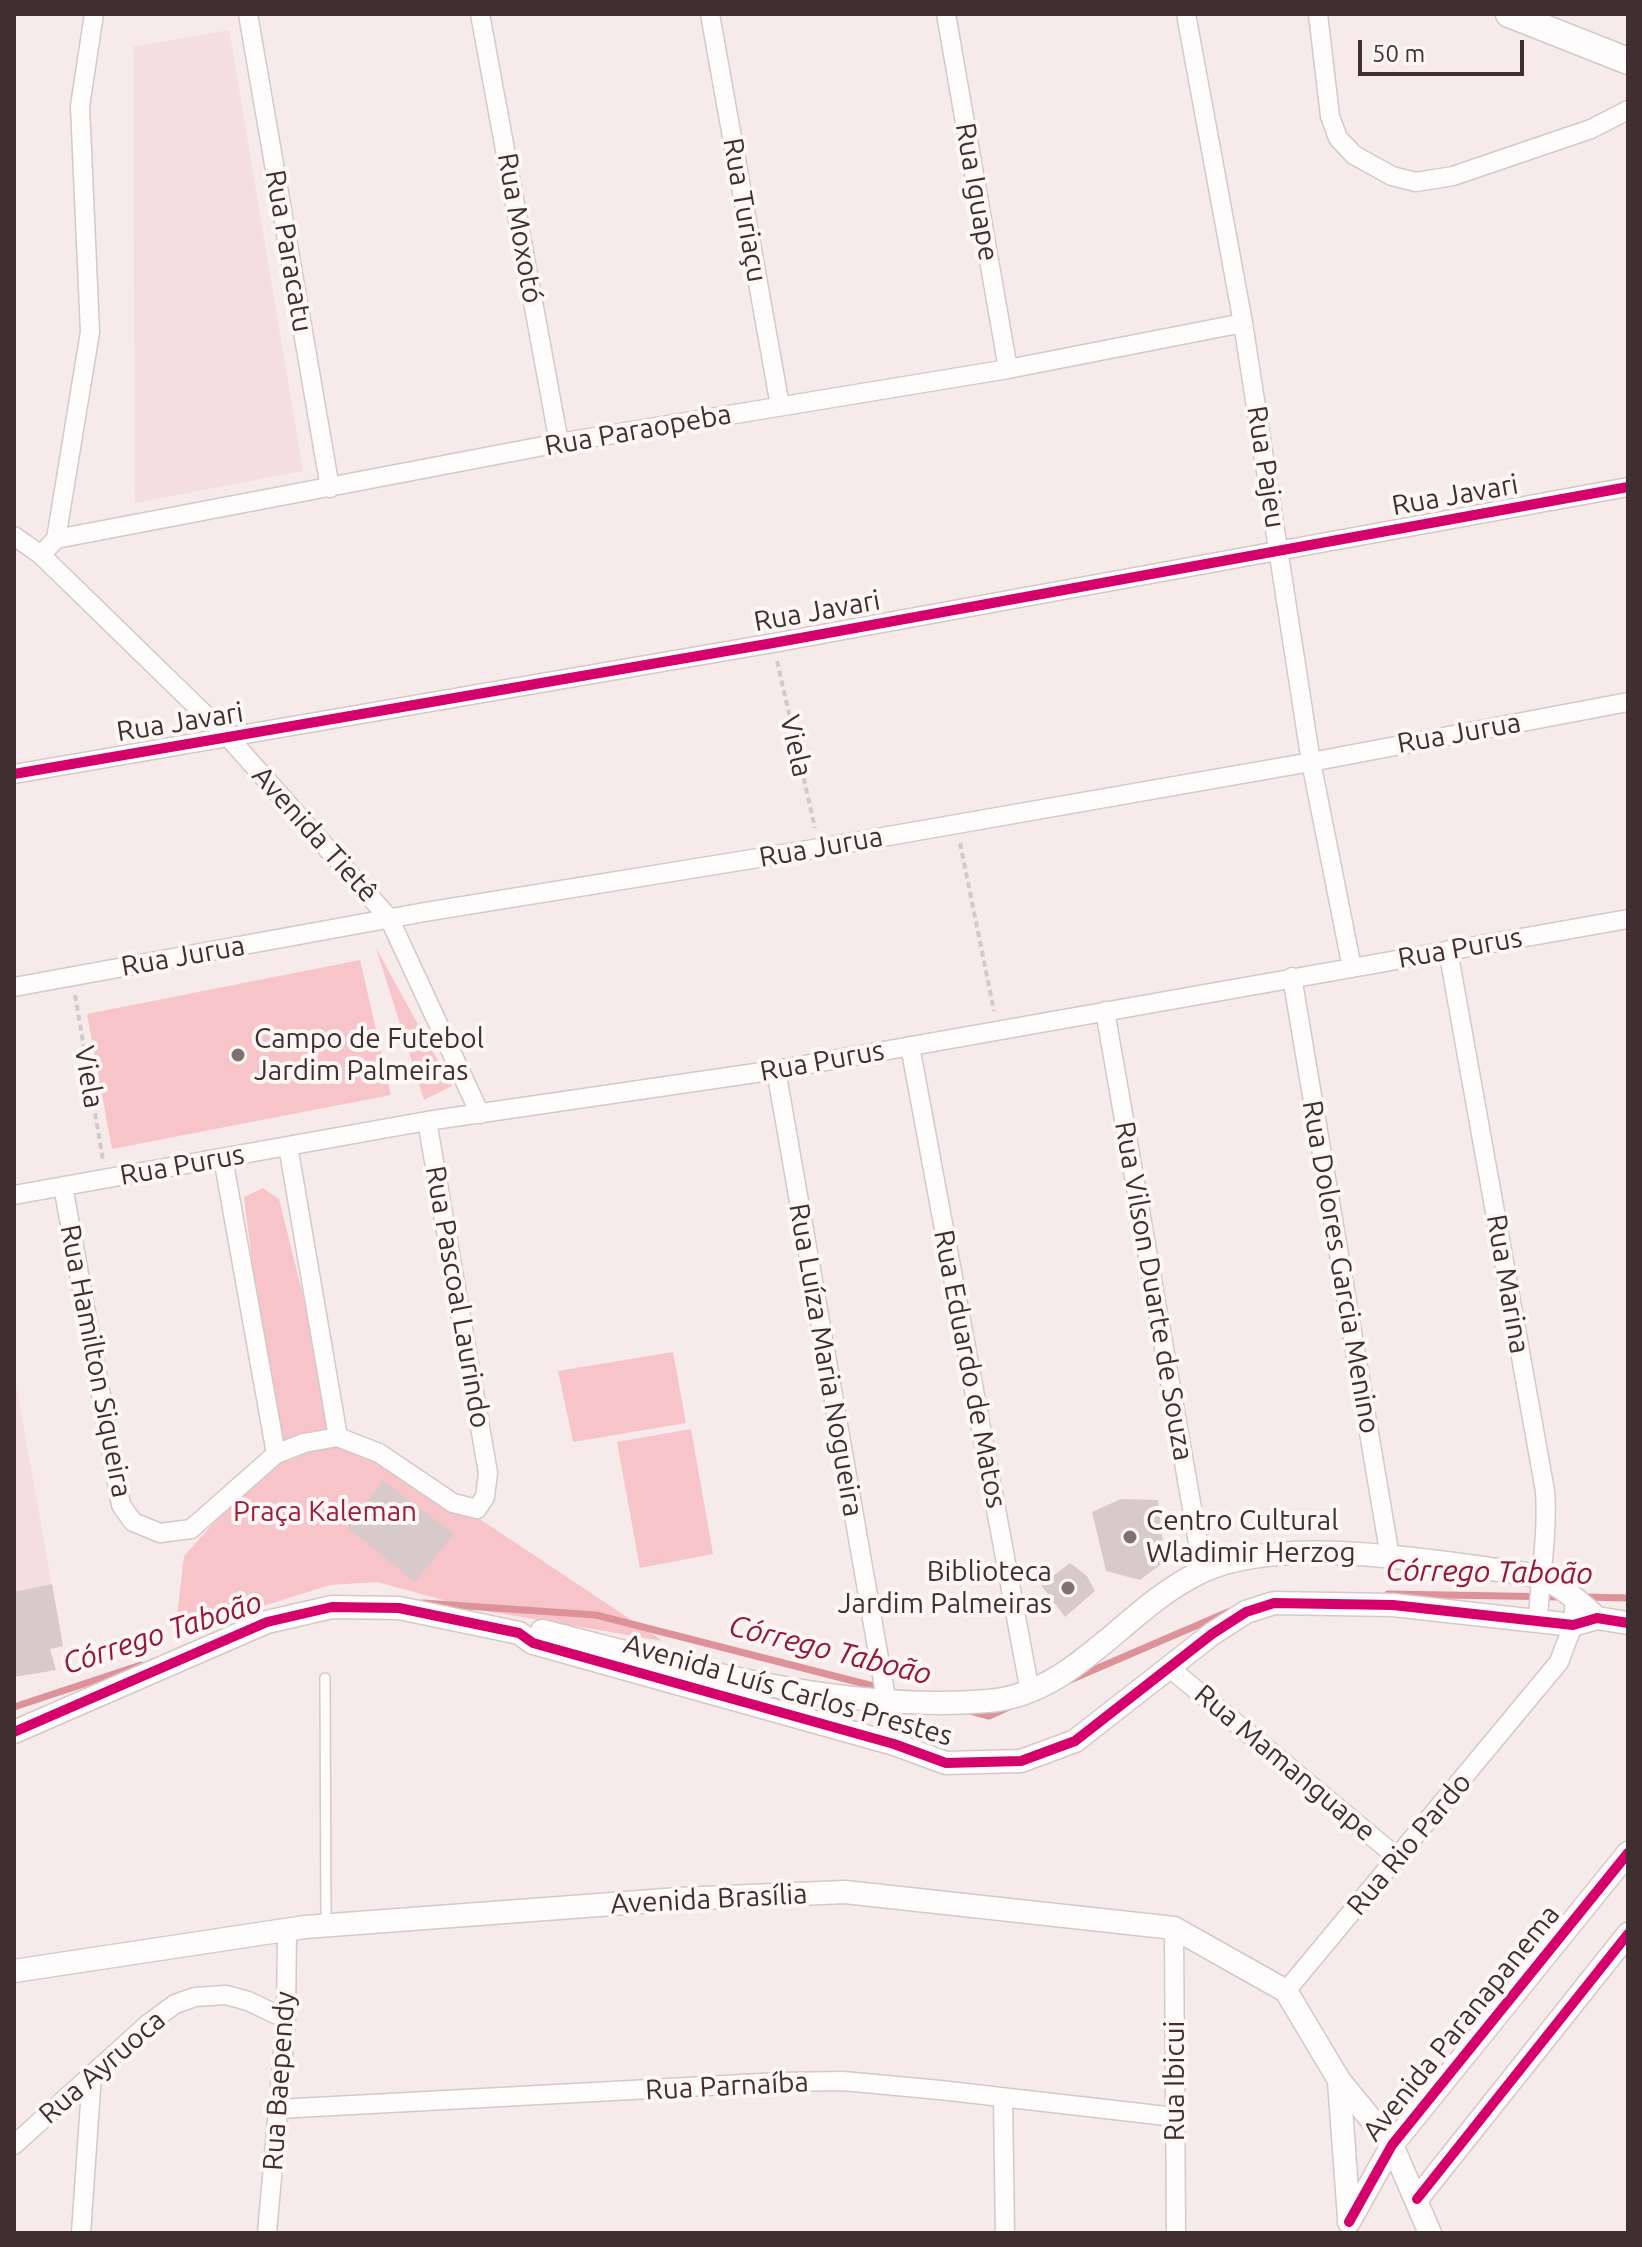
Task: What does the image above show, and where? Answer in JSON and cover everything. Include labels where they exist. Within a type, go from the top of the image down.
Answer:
[{"type":"main road","points":[[1509,14],[1628,61]]},
{"type":"street","points":[[41,555],[56,539],[90,332],[80,106],[94,14]]},
{"type":"street","name":"Rua Paracatu","points":[[248,14],[330,488]]},
{"type":"street","name":"Rua Moxotó","points":[[480,14],[559,443]]},
{"type":"street","name":"Rua Turiaçu","points":[[710,14],[780,406]]},
{"type":"street","name":"Rua Iguape","points":[[946,14],[1008,369]]},
{"type":"street","name":"Rua Pajeu","points":[[1186,14],[1243,323],[1311,762],[1352,968]]},
{"type":"street","points":[[1318,14],[1330,116],[1338,138],[1354,155],[1392,176],[1416,182],[1453,176],[1591,129],[1628,110]]},
{"type":"street","name":"Rua Paraopeba","points":[[56,539],[559,443],[1008,369],[1243,323]]},
{"type":"street","name":"Rua Javari","points":[[14,774],[773,643],[1628,487]]},
{"type":"street","name":"Avenida Tietê","points":[[14,536],[41,555],[230,739],[389,918],[480,1114]]},
{"type":"street","name":"Rua Jurua","points":[[14,987],[389,918],[820,848],[1311,762],[1628,702]]},
{"type":"street","name":"Rua Purus","points":[[14,1195],[427,1121],[776,1070],[1628,919]]},
{"type":"street","name":"Rua Marina","points":[[1448,950],[1545,1491],[1547,1545],[1540,1577],[1538,1620]]},
{"type":"street","name":"Rua Dolores Garcia Menino","points":[[1292,977],[1390,1557]]},
{"type":"street","name":"Rua Vilson Duarte de Souza","points":[[1105,1011],[1203,1571]]},
{"type":"street","name":"Rua Eduardo de Matos","points":[[910,1046],[1030,1692]]},
{"type":"street","name":"Rua Luíza Maria Nogueira","points":[[776,1070],[894,1744]]},
{"type":"street","name":"Rua Pascoal Laurindo","points":[[338,1437],[379,1453],[453,1503],[477,1509],[485,1497],[488,1473],[427,1121]]},
{"type":"street","points":[[223,1158],[276,1454],[304,1443],[338,1437],[288,1146]]},
{"type":"street","name":"Rua Hamilton Siqueira","points":[[63,1186],[121,1505],[133,1522],[160,1533],[191,1529],[276,1454]]},
{"type":"street","name":"Avenida Luís Carlos Prestes","points":[[519,1633],[530,1628],[678,1665],[885,1703],[991,1701],[1030,1692],[1062,1676],[1172,1589],[1203,1571],[1262,1554],[1390,1557],[1540,1577],[1575,1598],[1597,1618]]},
{"type":"street","name":"Rua Rio Pardo","points":[[1286,1991],[1559,1662],[1573,1625],[1575,1598]]},
{"type":"street","name":"Avenida Luís Carlos Prestes","points":[[14,1732],[267,1622],[332,1607],[399,1608],[519,1633],[533,1643],[894,1744],[946,1763],[1021,1761],[1075,1741],[1212,1634],[1246,1612],[1274,1603],[1393,1605],[1573,1625],[1597,1618],[1628,1623]]},
{"type":"street","name":"Rua Mamanguape","points":[[1171,1669],[1398,1858]]},
{"type":"street","name":"Avenida Paranapanema","points":[[1349,2228],[1392,2145],[1628,1853]]},
{"type":"street","name":"Avenida Brasília","points":[[14,1971],[287,1929],[679,1899],[845,1892],[1174,1928],[1286,1991],[1339,2080],[1392,2145],[1417,2199]]},
{"type":"street","name":"Rua Ibicui","points":[[1174,1928],[1176,2233]]},
{"type":"street","name":"Rua Baependy","points":[[267,2233],[286,2019],[287,1929]]},
{"type":"street","points":[[1430,2233],[1417,2199],[1628,1934]]},
{"type":"street","name":"Rua Ayruoca","points":[[14,2145],[148,2024],[175,2004],[195,1997],[226,1995],[248,2001],[286,2019]]},
{"type":"street","points":[[81,2233],[92,2074]]},
{"type":"street","name":"Avenida Brasília","points":[[1339,2080],[1349,2228]]},
{"type":"street","name":"Rua Parnaíba","points":[[278,2109],[843,2081],[1175,2117]]},
{"type":"street","points":[[1003,2098],[1005,2233]]},
{"type":"lane","points":[[325,1678],[326,1926]]},
{"type":"path","points":[[956,823],[997,1029]]},
{"type":"shaded area","points":[[229,30],[303,471],[135,503],[133,47]]},
{"type":"shaded area","points":[[14,1374],[63,1646],[50,1649],[56,1670],[14,1677]]},
{"type":"green space","points":[[376,948],[452,1086],[424,1100]]},
{"type":"green space","name":"Campo de Futebol Jardim Palmeiras","points":[[360,960],[391,1095],[112,1149],[87,1014]]},
{"type":"green space","name":"Praça Kaleman","points":[[263,1188],[279,1199],[338,1437],[397,1464],[663,1641],[480,1610],[377,1582],[330,1585],[175,1634],[184,1556],[276,1454],[244,1197]]},
{"type":"green space","points":[[673,1352],[686,1423],[573,1442],[558,1371]]},
{"type":"green space","points":[[691,1429],[713,1554],[640,1568],[617,1442]]},
{"type":"building","points":[[383,1481],[454,1534],[415,1582],[347,1527]]},
{"type":"building","name":"Centro Cultural Wladimir Herzog","points":[[1121,1499],[1158,1500],[1165,1561],[1140,1580],[1106,1571],[1092,1512]]},
{"type":"building","name":"Biblioteca Jardim Palmeiras","points":[[1070,1563],[1087,1576],[1095,1591],[1065,1617],[1041,1585]]},
{"type":"building","points":[[52,1584],[63,1646],[50,1649],[56,1670],[14,1677],[14,1592]]},
{"type":"waterway","name":"Córrego Taboão","points":[[1388,1594],[1560,1597]]},
{"type":"waterway","name":"Córrego Taboão","points":[[1584,1597],[1628,1598]]},
{"type":"waterway","name":"Córrego Taboão","points":[[423,1603],[596,1615],[881,1688]]},
{"type":"waterway","name":"Córrego Taboão","points":[[1070,1680],[1228,1612]]},
{"type":"waterway","name":"Córrego Taboão","points":[[14,1707],[141,1665]]},
{"type":"waterway","name":"Córrego Taboão","points":[[970,1711],[989,1716],[1011,1706]]},
{"type":"cycle path","points":[[14,774],[773,643],[1628,487]]},
{"type":"cycle path","points":[[14,1732],[267,1622],[332,1607],[399,1608],[519,1633],[533,1643],[894,1744],[946,1763],[1021,1761],[1075,1741],[1212,1634],[1246,1612],[1274,1603],[1393,1605],[1573,1625],[1597,1618],[1628,1623]]},
{"type":"cycle path","points":[[1349,2222],[1392,2145],[1628,1853]]},
{"type":"cycle path","points":[[1417,2199],[1628,1934]]},
{"type":"place","name":"Campo de Futebol Jardim Palmeiras","points":[[238,1055]]},
{"type":"place","name":"Centro Cultural Wladimir Herzog","points":[[1130,1537]]},
{"type":"place","name":"Biblioteca Jardim Palmeiras","points":[[1068,1588]]}]
